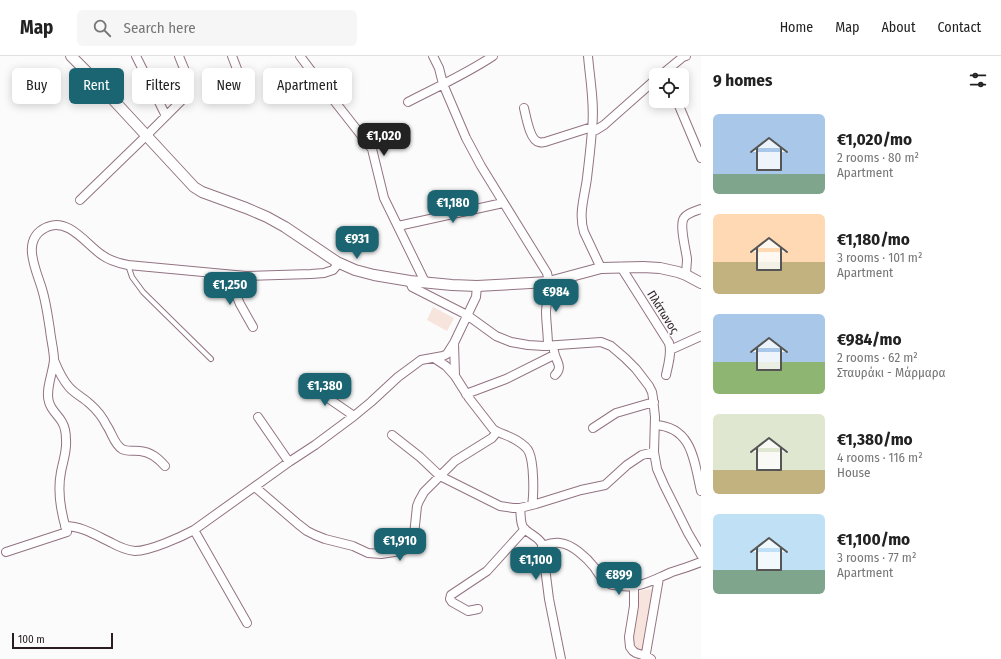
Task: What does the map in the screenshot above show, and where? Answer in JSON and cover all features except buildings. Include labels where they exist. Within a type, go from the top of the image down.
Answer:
[{"type":"street","points":[[71,56],[196,189],[252,210],[276,222],[348,268],[386,278],[456,286],[478,286],[549,282],[601,268],[643,266],[673,271],[686,275],[701,283]]},
{"type":"street","points":[[136,56],[166,116]]},
{"type":"street","points":[[80,200],[187,96],[189,82],[179,56]]},
{"type":"street","points":[[232,56],[237,68]]},
{"type":"street","points":[[300,56],[372,149],[382,192],[425,282]]},
{"type":"street","points":[[433,56],[466,138],[503,203],[547,273],[549,294],[546,312],[551,346],[554,356],[559,364],[559,371],[555,375]]},
{"type":"street","points":[[408,102],[493,56]]},
{"type":"street","points":[[588,56],[593,110],[587,178],[582,212],[582,226],[587,240],[601,268]]},
{"type":"street","points":[[671,68],[686,56]]},
{"type":"street","points":[[524,108],[531,136],[534,140],[539,142],[546,142],[592,129],[599,129],[649,85]]},
{"type":"street","points":[[680,108],[701,158]]},
{"type":"street","points":[[398,226],[503,203]]},
{"type":"street","points":[[686,275],[687,259],[682,220],[687,214],[701,209]]},
{"type":"street","points":[[165,466],[156,456],[140,451],[126,451],[121,448],[96,410],[70,388],[63,380],[54,360],[46,307],[33,263],[32,244],[34,238],[46,227],[57,224],[80,235],[95,249],[114,262],[230,275],[258,276],[320,274],[331,271],[336,268],[339,263]]},
{"type":"street","name":"Πλάτωνος","points":[[621,267],[666,338],[670,348],[666,375]]},
{"type":"street","points":[[230,275],[240,304],[253,327]]},
{"type":"street","points":[[410,281],[410,285],[412,287],[473,318],[488,331],[511,342],[528,345],[551,346],[601,342],[608,344],[625,358],[636,369],[652,392],[655,425],[654,452],[658,469],[664,485],[688,533],[701,555]]},
{"type":"street","points":[[65,526],[72,526],[87,531],[122,548],[137,551],[152,548],[194,530],[354,416],[417,362],[447,354],[454,343],[476,297],[478,286]]},
{"type":"street","points":[[670,350],[701,336]]},
{"type":"street","points":[[454,343],[455,376]]},
{"type":"street","points":[[466,394],[506,379],[554,356]]},
{"type":"street","points":[[434,358],[446,366],[455,376],[466,394],[497,432],[516,440],[529,452],[532,467],[532,505]]},
{"type":"street","points":[[6,552],[67,532],[61,508],[60,491],[61,473],[66,455],[65,430],[62,422],[48,401],[48,392],[54,360]]},
{"type":"street","points":[[306,383],[354,416]]},
{"type":"street","points":[[593,428],[616,413],[654,402]]},
{"type":"street","points":[[258,417],[289,462]]},
{"type":"street","points":[[655,425],[668,427],[684,439],[691,450],[701,491]]},
{"type":"street","points":[[255,487],[312,534],[353,546],[368,553],[381,554],[401,551],[406,549],[414,535],[416,511],[424,492],[457,460],[492,438],[497,432]]},
{"type":"street","points":[[392,435],[420,457],[440,476],[500,506],[513,508],[532,505],[582,490],[605,485],[627,465],[642,455],[654,452]]},
{"type":"street","points":[[520,508],[522,526],[541,542],[549,599],[561,659]]},
{"type":"street","points":[[478,608],[468,611],[452,602],[450,595],[487,571],[525,529]]},
{"type":"street","points":[[194,530],[247,623]]},
{"type":"street","points":[[542,546],[555,543],[566,544],[588,560],[608,583],[614,586],[643,585],[672,572],[701,562]]},
{"type":"street","points":[[634,586],[632,621],[628,637],[630,647],[633,651],[647,658],[659,578]]},
{"type":"lane","points":[[128,264],[132,277],[143,292],[211,359]]},
{"type":"shaded area","points":[[433,307],[454,318],[447,331],[427,320]]},
{"type":"shaded area","points":[[655,589],[644,652],[633,648],[632,642],[636,595],[642,590]]}]
